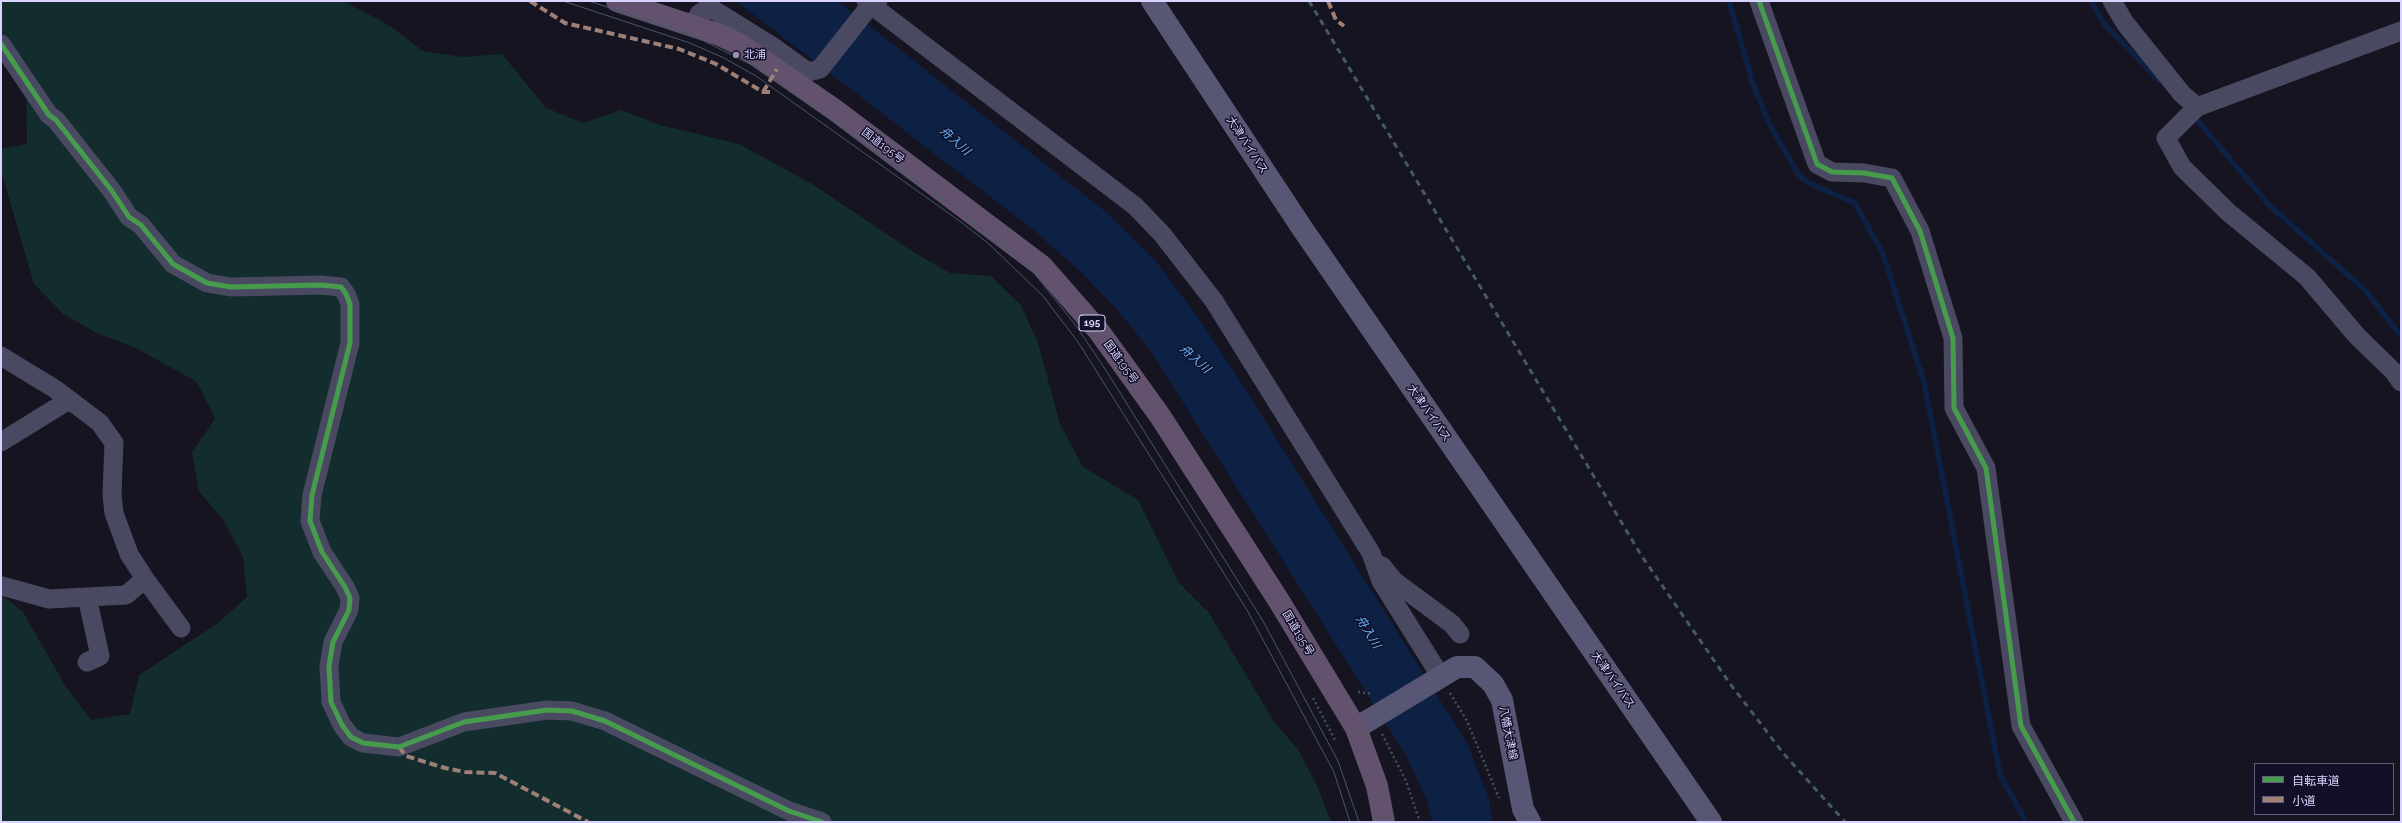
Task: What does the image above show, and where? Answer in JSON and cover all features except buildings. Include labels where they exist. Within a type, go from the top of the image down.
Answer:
[{"type":"highway","name":"国道195号","points":[[617,1],[720,35],[766,61],[835,110],[1042,266],[1098,330],[1160,416],[1279,601],[1369,721],[1377,786],[1384,822]]},
{"type":"main road","name":"大津バイパス","points":[[1152,1],[1302,228],[1711,822]]},
{"type":"main road","name":"八幡大津線","points":[[1369,721],[1457,667],[1475,667],[1493,684],[1502,700],[1523,809],[1530,822]]},
{"type":"street","points":[[725,1],[818,70]]},
{"type":"street","points":[[1759,1],[1817,164],[1832,172],[1864,173],[1892,178],[1920,231],[1953,338],[1954,408],[1986,468],[2022,726],[2074,822]]},
{"type":"street","points":[[2112,1],[2125,23],[2182,94],[2197,107]]},
{"type":"street","points":[[693,26],[699,14],[705,10],[714,10],[772,46],[808,72],[818,70],[870,5],[1135,206],[1162,234],[1214,302],[1371,553],[1394,581],[1452,624],[1460,634]]},
{"type":"street","points":[[2401,31],[2197,107],[2166,138],[2182,167],[2228,212],[2307,277],[2357,336],[2394,372],[2401,382]]},
{"type":"street","points":[[1,44],[49,115],[56,120],[112,191],[129,217],[141,225],[173,264],[207,283],[230,287],[321,285],[341,287],[346,294],[350,304],[350,343],[312,496],[310,521],[322,552],[345,587],[350,598],[349,610],[333,642],[329,666],[331,702],[342,725],[351,737],[363,743],[399,747],[464,722],[547,710],[572,711],[605,721],[788,811],[822,822]]},
{"type":"street","points":[[1,356],[69,400],[100,423],[114,443],[112,494],[114,513],[129,554],[145,579],[181,628]]},
{"type":"street","points":[[1,442],[69,400]]},
{"type":"street","points":[[1371,553],[1381,580],[1438,679]]},
{"type":"street","points":[[2,586],[49,599],[126,594],[145,579]]},
{"type":"street","points":[[87,597],[100,656],[87,662]]},
{"type":"path","points":[[1438,679],[1467,721],[1490,772],[1501,803]]},
{"type":"path","points":[[1359,693],[1369,721],[1406,781],[1420,822]]},
{"type":"path","points":[[1334,731],[1335,740]]},
{"type":"green space","points":[[1,1],[344,1],[390,26],[423,51],[463,57],[502,54],[546,108],[583,123],[621,110],[660,125],[739,144],[812,184],[915,253],[950,273],[991,276],[1021,305],[1038,343],[1060,424],[1083,467],[1138,500],[1179,583],[1209,613],[1273,720],[1299,751],[1318,788],[1331,822],[1,822],[1,594],[23,612],[66,687],[91,720],[130,714],[139,675],[218,623],[247,597],[243,557],[224,521],[199,491],[192,452],[215,419],[197,382],[136,348],[97,333],[63,314],[34,284],[1,171],[1,149],[27,144],[26,70],[1,32]]},
{"type":"water","name":"舟入川","points":[[736,1],[838,1],[1106,212],[1156,261],[1202,323],[1244,387],[1467,743],[1489,799],[1492,822],[1432,822],[1427,801],[1407,757],[1150,350],[1115,307],[1079,270],[1031,228]]},
{"type":"waterway","points":[[1729,1],[1753,84],[1769,123],[1799,176],[1811,184],[1855,203],[1883,254],[1924,382],[2000,775],[2026,822]]},
{"type":"waterway","points":[[2091,1],[2105,25],[2159,80]]},
{"type":"waterway","points":[[2193,115],[2270,206],[2365,290],[2401,336]]},
{"type":"tram line","points":[[563,1],[690,43],[724,58],[756,76],[961,222],[989,244],[1043,296],[1078,342],[1247,610],[1334,772],[1350,822]]},
{"type":"tram line","points":[[589,1],[694,36],[756,67],[955,208],[1014,254],[1034,273],[1077,327],[1107,372],[1263,621],[1338,761],[1359,822]]},
{"type":"railway","points":[[1309,1],[1641,555],[1731,685],[1784,754],[1845,822]]},
{"type":"marked path","points":[[530,1],[565,23],[679,49],[716,64],[763,92],[770,92]]},
{"type":"marked path","points":[[1328,1],[1336,20],[1344,26]]},
{"type":"marked path","points":[[763,92],[777,69]]},
{"type":"marked path","points":[[399,747],[406,756],[445,768],[465,772],[495,773],[588,822]]},
{"type":"cycle path","points":[[1759,1],[1817,164],[1832,172],[1864,173],[1892,178],[1920,231],[1953,338],[1954,408],[1986,468],[2021,726],[2074,822]]},
{"type":"cycle path","points":[[1,44],[49,115],[56,120],[112,191],[129,217],[141,225],[173,264],[207,283],[231,287],[321,285],[341,287],[346,294],[350,304],[350,343],[312,495],[310,521],[322,552],[345,587],[350,598],[349,610],[333,642],[329,666],[331,702],[342,725],[351,737],[363,743],[399,747],[464,722],[547,710],[572,711],[605,721],[789,811],[822,822]]},
{"type":"place","name":"北浦","points":[[736,55]]}]
